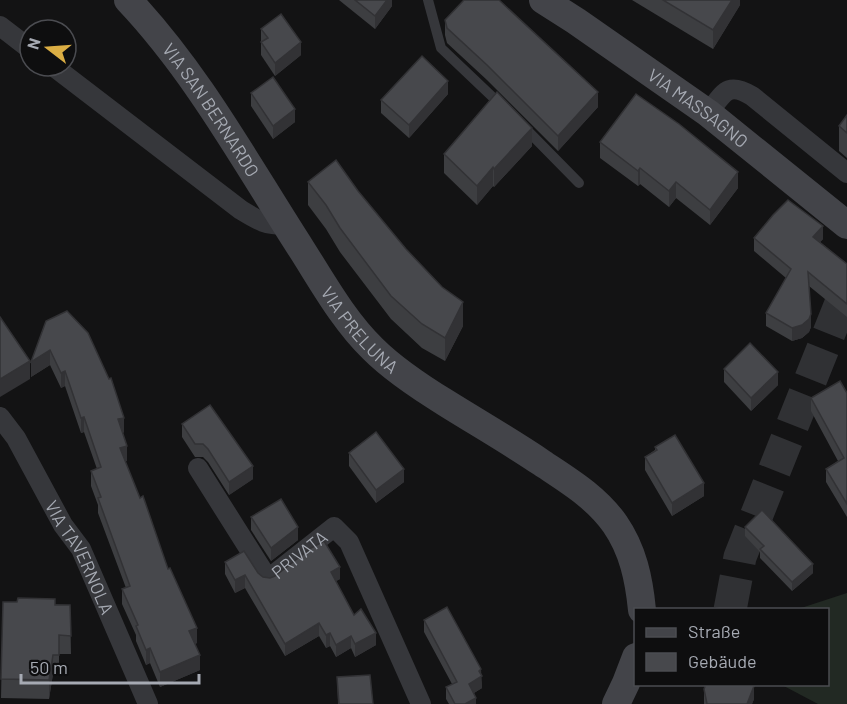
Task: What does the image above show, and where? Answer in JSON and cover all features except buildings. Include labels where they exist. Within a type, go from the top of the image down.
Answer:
[{"type":"street","name":"VIA SAN BERNARDO","points":[[128,0],[185,68],[286,225]]},
{"type":"street","name":"VIA MASSAGNO","points":[[543,0],[708,113],[847,225]]},
{"type":"street","points":[[0,26],[18,40]]},
{"type":"street","points":[[69,78],[241,210],[258,221],[270,225],[286,225]]},
{"type":"street","points":[[708,113],[723,94],[736,88],[742,90],[847,173]]},
{"type":"street","name":"VIA PRELUNA","points":[[286,225],[351,325],[372,349],[420,386],[574,483],[601,507],[615,524],[630,552],[638,579],[642,608]]},
{"type":"street","name":"VIA TAVERNOLA","points":[[0,417],[16,438],[63,525],[81,549],[148,704]]},
{"type":"street","name":"PRIVATA","points":[[198,468],[268,579],[334,527],[350,542],[422,704]]},
{"type":"street","points":[[616,704],[634,662]]},
{"type":"lane","points":[[428,0],[441,48],[579,183]]},
{"type":"shaded area","points":[[847,593],[847,704],[818,704],[784,686],[829,686],[829,608],[801,608]]},
{"type":"tunnel","points":[[730,608],[740,557],[847,288]]}]
